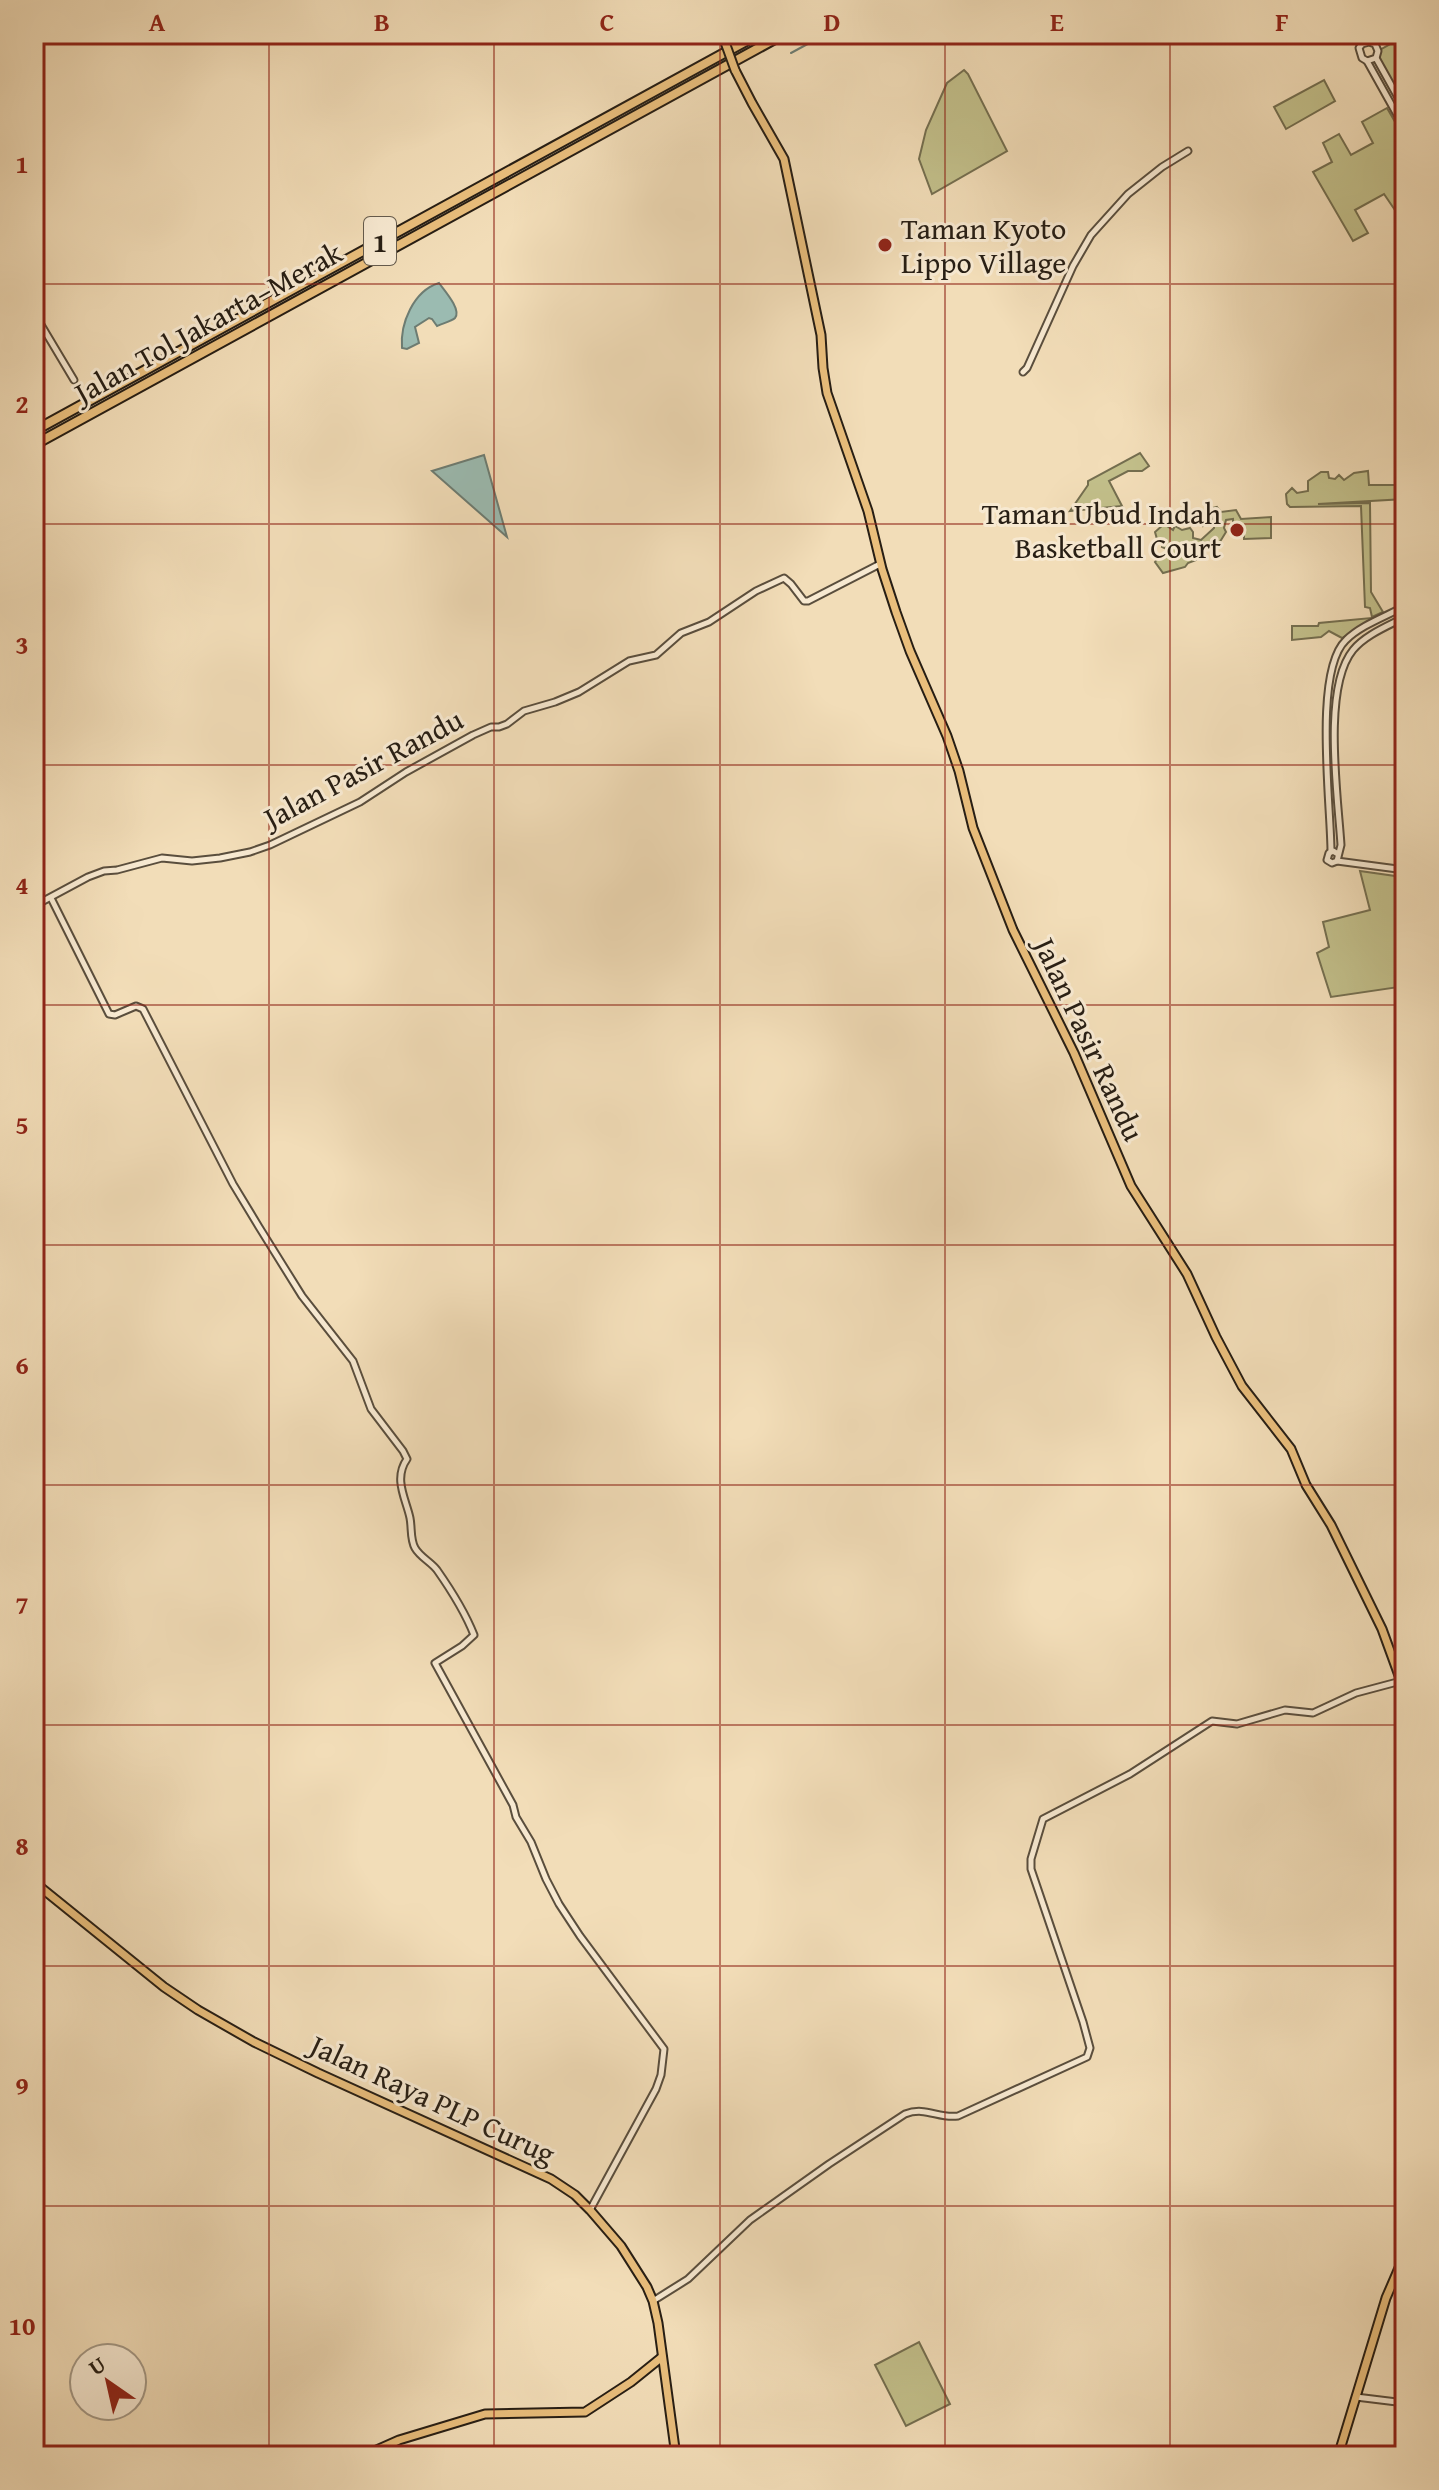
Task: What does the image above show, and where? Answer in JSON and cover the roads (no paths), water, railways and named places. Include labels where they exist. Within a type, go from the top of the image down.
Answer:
[{"type":"highway","name":"Jalan Tol Jakarta–Merak","points":[[34,431],[759,34]]},
{"type":"highway","name":"Jalan Tol Jakarta–Merak","points":[[34,445],[784,34]]},
{"type":"main road","name":"Jalan Pasir Randu","points":[[722,34],[735,70],[784,159],[821,335],[830,403],[910,651],[959,771],[973,828],[1013,930],[1074,1053],[1131,1186],[1183,1266],[1242,1386],[1291,1449],[1306,1485],[1331,1525],[1370,1604],[1404,1687]]},
{"type":"main road","name":"Jalan Raya PLP Curug","points":[[34,1882],[150,1976],[198,2010],[254,2042],[551,2179],[575,2195],[636,2267],[653,2301],[676,2456]]},
{"type":"main road","points":[[1338,2456],[1386,2298],[1405,2254]]},
{"type":"main road","points":[[363,2456],[399,2440],[485,2414],[585,2412],[662,2357]]},
{"type":"street","points":[[1356,34],[1362,44],[1359,53],[1367,61],[1405,129]]},
{"type":"street","points":[[1365,34],[1369,42],[1377,47],[1376,58],[1405,110]]},
{"type":"street","points":[[1362,44],[1369,42]]},
{"type":"street","points":[[1367,61],[1376,58]]},
{"type":"street","points":[[1023,372],[1076,258],[1091,235],[1128,194],[1188,151]]},
{"type":"street","points":[[34,313],[74,380]]},
{"type":"street","name":"Jalan Pasir Randu","points":[[34,906],[104,871],[162,858],[192,861],[220,858],[270,845],[360,802],[473,735],[507,724],[529,709],[557,702],[629,661],[656,655],[681,633],[709,622],[780,579],[788,581],[807,601],[880,564]]},
{"type":"street","points":[[1331,852],[1327,854],[1327,860],[1332,863],[1341,845],[1328,682],[1331,669],[1346,640],[1405,606]]},
{"type":"street","points":[[1405,617],[1356,646],[1341,670],[1331,718],[1331,852],[1337,858],[1405,870]]},
{"type":"street","points":[[1379,620],[1384,629]]},
{"type":"street","points":[[1331,669],[1341,670]]},
{"type":"street","points":[[51,898],[109,1014],[115,1015],[136,1006],[143,1009],[247,1208],[302,1296],[353,1361],[371,1409],[403,1451],[407,1459],[401,1476],[402,1494],[415,1549],[436,1570],[462,1609],[474,1635],[435,1663],[513,1805],[559,1904],[664,2049],[656,2089],[590,2210]]},
{"type":"street","points":[[653,2301],[688,2279],[750,2220],[905,2114],[919,2110],[948,2117],[958,2116],[1087,2057],[1090,2048],[1083,2022],[1031,1869],[1040,1822],[1044,1818],[1140,1768],[1212,1721],[1237,1724],[1285,1710],[1313,1713],[1356,1693],[1404,1687]]},
{"type":"street","points":[[1356,2397],[1405,2403]]},
{"type":"water","points":[[439,283],[454,305],[455,318],[437,326],[429,318],[415,327],[419,343],[402,348],[403,329],[415,301]]},
{"type":"water","points":[[484,455],[507,537],[432,471]]},
{"type":"waterway","points":[[791,53],[826,34]]},
{"type":"place","name":"Taman Kyoto Lippo Village","points":[[885,245]]},
{"type":"place","name":"Taman Ubud Indah Basketball Court","points":[[1237,530]]}]
